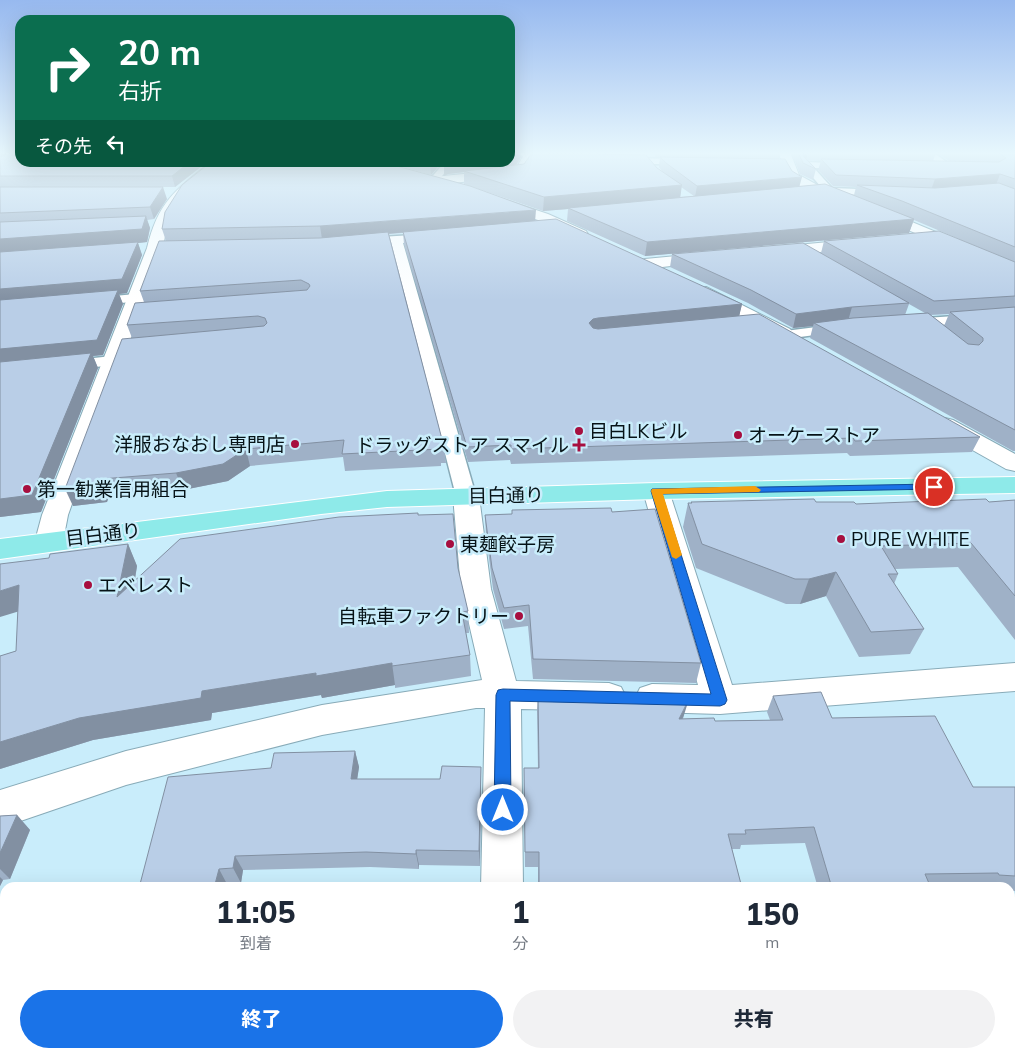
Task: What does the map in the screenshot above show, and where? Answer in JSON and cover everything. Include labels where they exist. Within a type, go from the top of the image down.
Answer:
[{"type":"main road","name":"目白通り","points":[[0,549],[49,541],[387,499],[656,491],[1015,485]]},
{"type":"street","points":[[49,541],[55,515],[122,352],[160,248],[155,224],[172,201]]},
{"type":"street","points":[[499,201],[543,217],[567,219],[594,240]]},
{"type":"street","points":[[849,201],[1013,269]]},
{"type":"street","points":[[908,240],[937,237]]},
{"type":"street","points":[[762,253],[879,242]]},
{"type":"street","points":[[136,250],[160,248]]},
{"type":"street","points":[[723,256],[636,260],[681,280],[811,349]]},
{"type":"street","points":[[932,417],[1015,464]]},
{"type":"street","points":[[656,491],[720,700]]},
{"type":"street","points":[[466,496],[476,589],[503,695],[502,882]]},
{"type":"street","points":[[0,809],[126,768],[322,720],[476,694],[720,700],[1015,677]]},
{"type":"lane","points":[[532,227],[567,219]]},
{"type":"lane","points":[[350,243],[445,236]]},
{"type":"lane","points":[[396,240],[466,496]]},
{"type":"lane","points":[[801,249],[818,259]]},
{"type":"lane","points":[[78,303],[139,307]]},
{"type":"lane","points":[[909,312],[940,333]]},
{"type":"lane","points":[[897,324],[1015,316]]},
{"type":"lane","points":[[732,324],[761,321]]},
{"type":"lane","points":[[785,334],[858,326]]},
{"type":"lane","points":[[56,367],[122,352]]},
{"type":"building","points":[[0,201],[154,201],[150,207],[0,213]]},
{"type":"building","points":[[172,201],[512,201],[536,210],[320,226],[162,229],[165,212]]},
{"type":"building","points":[[639,201],[869,201],[914,219],[647,242],[568,208]]},
{"type":"building","points":[[903,201],[1015,201],[1015,247]]},
{"type":"building","points":[[146,216],[142,229],[0,239],[0,222]]},
{"type":"building","points":[[556,219],[742,304],[598,318],[593,319],[589,323],[593,328],[759,314],[980,437],[855,441],[853,438],[511,449],[511,445],[467,447],[403,232]]},
{"type":"building","points":[[939,231],[1015,262],[1015,296],[934,301],[824,241]]},
{"type":"building","points":[[388,232],[444,447],[439,447],[440,449],[342,454],[344,440],[246,449],[223,464],[176,473],[101,479],[100,485],[65,489],[122,339],[264,326],[267,323],[265,318],[258,316],[127,325],[135,303],[307,290],[310,286],[301,280],[140,291],[159,241],[320,238]]},
{"type":"building","points":[[138,242],[122,279],[0,289],[0,252]]},
{"type":"building","points":[[803,243],[909,303],[852,307],[796,314],[751,290],[672,254]]},
{"type":"building","points":[[118,290],[97,340],[0,349],[0,300]]},
{"type":"building","points":[[1015,307],[1015,430],[814,323],[853,318],[928,313],[968,344],[979,345],[983,338],[950,312]]},
{"type":"building","points":[[91,353],[32,495],[0,499],[0,362]]},
{"type":"building","points":[[814,499],[816,502],[854,502],[856,504],[986,499],[989,502],[1015,500],[1015,596],[971,543],[881,546],[898,574],[888,574],[924,629],[871,632],[836,572],[809,579],[795,579],[702,544],[688,503]]},
{"type":"building","points":[[611,508],[612,512],[655,509],[701,663],[533,659],[529,605],[504,608],[492,568],[485,515],[512,514],[512,510]]},
{"type":"building","points":[[418,513],[418,515],[453,514],[458,568],[468,611],[462,612],[470,655],[392,666],[392,663],[316,676],[316,673],[202,691],[201,698],[79,718],[0,742],[0,656],[16,651],[19,585],[0,591],[0,564],[49,558],[50,554],[128,544],[117,597],[180,539],[339,517]]},
{"type":"building","points":[[821,692],[832,718],[935,716],[973,787],[1015,787],[1015,876],[999,875],[998,873],[925,874],[928,882],[830,882],[814,827],[745,830],[746,834],[728,834],[740,882],[539,882],[539,852],[525,852],[524,768],[539,768],[538,695],[689,699],[679,719],[714,718],[715,721],[783,720],[773,696]]},
{"type":"building","points":[[355,751],[351,779],[440,779],[442,766],[481,767],[479,851],[416,850],[416,854],[366,852],[235,856],[233,868],[219,869],[216,882],[141,882],[168,777],[271,768],[274,753]]},
{"type":"building","points":[[17,815],[0,853],[0,816]]},
{"type":"slow traffic","points":[[676,555],[656,491],[755,490]]},
{"type":"place","name":"目白LKビル","points":[[579,431]]},
{"type":"place","name":"オーケーストア","points":[[738,435]]},
{"type":"place","name":"洋服おなおし専門店","points":[[295,444]]},
{"type":"place","name":"ドラッグストア スマイル","points":[[579,445]]},
{"type":"place","name":"第一勧業信用組合","points":[[27,489]]},
{"type":"place","name":"PURE WHITE","points":[[841,539]]},
{"type":"place","name":"東麺餃子房","points":[[450,544]]},
{"type":"place","name":"エベレスト","points":[[88,585]]},
{"type":"place","name":"自転車ファクトリー","points":[[519,616]]},
{"type":"route","points":[[503,810],[503,695],[720,700],[656,491],[934,487]]}]
